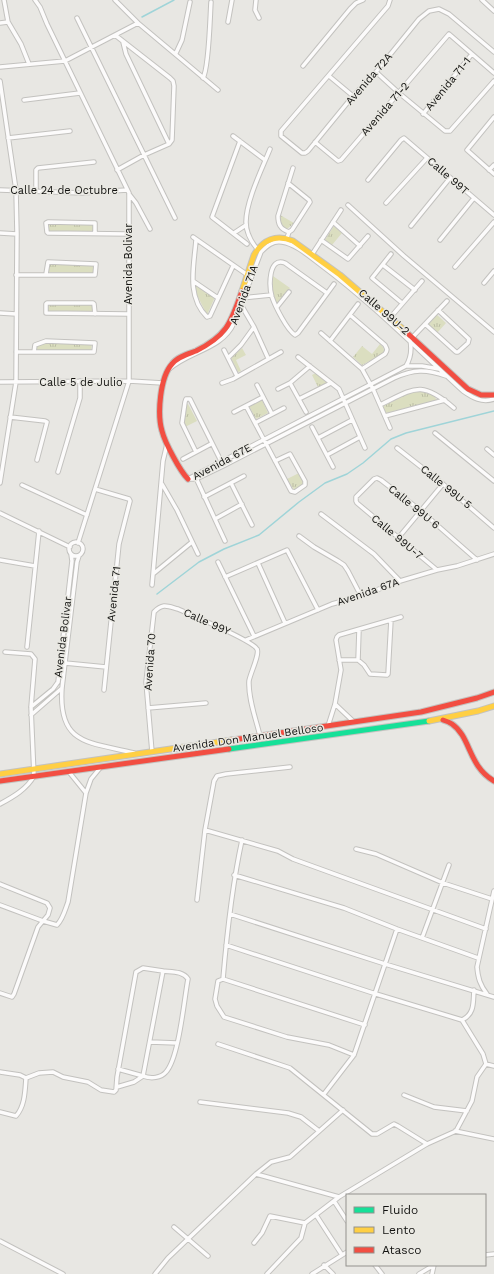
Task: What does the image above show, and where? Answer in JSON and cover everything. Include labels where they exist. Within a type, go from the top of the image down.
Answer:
[{"type":"main road","name":"Calle 99U-2","points":[[259,250],[266,241],[279,239],[286,240],[312,256],[346,279],[449,375],[481,398]]},
{"type":"main road","name":"Avenida 71A","points":[[163,383],[165,374],[174,361],[215,339],[225,330],[240,300],[259,250]]},
{"type":"main road","points":[[163,383],[161,426],[167,444],[188,479]]},
{"type":"main road","points":[[481,398],[494,395]]},
{"type":"main road","name":"Avenida Don Manuel Belloso","points":[[0,774],[421,712],[477,698],[494,692]]},
{"type":"main road","name":"Avenida Don Manuel Belloso","points":[[0,781],[409,725],[439,720],[494,706]]},
{"type":"main road","points":[[439,720],[448,721],[456,728],[466,744],[478,769],[488,779],[494,782]]},
{"type":"street","points":[[4,0],[8,22],[29,64]]},
{"type":"street","name":"Avenida Bolivar","points":[[35,0],[40,6],[64,61],[128,192],[128,382],[78,543]]},
{"type":"street","points":[[115,0],[138,23],[176,53],[218,90]]},
{"type":"street","points":[[228,22],[232,0]]},
{"type":"street","points":[[256,0],[255,10],[259,18]]},
{"type":"street","points":[[303,66],[350,9],[356,3],[363,0]]},
{"type":"street","points":[[353,96],[329,76],[388,6],[390,0]]},
{"type":"street","points":[[482,0],[494,11]]},
{"type":"street","points":[[176,53],[182,40],[190,2]]},
{"type":"street","points":[[203,78],[208,50],[211,2]]},
{"type":"street","name":"Avenida 72A","points":[[329,76],[281,131],[281,136],[302,152],[305,153],[315,142],[353,96],[376,72],[419,19],[429,11],[439,9],[449,14],[494,52]]},
{"type":"street","points":[[76,18],[92,47],[175,218]]},
{"type":"street","points":[[0,23],[8,22]]},
{"type":"street","points":[[0,67],[64,61],[138,23]]},
{"type":"street","name":"Avenida 71-2","points":[[315,142],[338,161],[341,160],[449,34],[472,54]]},
{"type":"street","points":[[116,35],[173,82],[174,86],[172,140],[169,144],[144,155],[117,170]]},
{"type":"street","points":[[122,41],[126,54],[169,144]]},
{"type":"street","points":[[472,54],[494,73]]},
{"type":"street","name":"Avenida 71-1","points":[[423,114],[472,54]]},
{"type":"street","points":[[376,72],[423,114],[448,132],[494,81]]},
{"type":"street","points":[[0,81],[16,190],[16,382],[0,482]]},
{"type":"street","points":[[24,100],[80,93]]},
{"type":"street","points":[[494,117],[468,148],[468,152],[494,174]]},
{"type":"street","points":[[8,138],[70,131]]},
{"type":"street","points":[[233,136],[265,160]]},
{"type":"street","name":"Calle 99T","points":[[368,180],[402,138],[404,138],[494,215]]},
{"type":"street","points":[[240,141],[212,215],[213,219],[247,244]]},
{"type":"street","points":[[259,250],[251,240],[246,225],[249,204],[270,149]]},
{"type":"street","points":[[386,202],[427,158]]},
{"type":"street","points":[[36,191],[36,170],[38,168],[94,162]]},
{"type":"street","points":[[489,170],[494,165]]},
{"type":"street","points":[[289,232],[281,228],[278,216],[293,168]]},
{"type":"street","points":[[411,226],[450,178]]},
{"type":"street","points":[[286,240],[289,232],[292,230],[310,202],[288,183]]},
{"type":"street","name":"Calle 24 de Octubre","points":[[0,190],[82,193],[128,192]]},
{"type":"street","points":[[128,192],[136,203],[150,229]]},
{"type":"street","points":[[440,240],[474,198]]},
{"type":"street","points":[[348,205],[404,256],[494,332]]},
{"type":"street","points":[[312,256],[341,210]]},
{"type":"street","points":[[95,233],[95,222],[46,223],[48,233],[128,234]]},
{"type":"street","points":[[333,222],[360,246]]},
{"type":"street","points":[[455,267],[494,222]]},
{"type":"street","points":[[234,233],[246,225]]},
{"type":"street","points":[[0,233],[16,234]]},
{"type":"street","points":[[321,240],[346,258],[350,258],[368,236]]},
{"type":"street","points":[[193,237],[249,276]]},
{"type":"street","points":[[196,240],[193,281],[194,296],[206,317],[210,316],[233,266]]},
{"type":"street","points":[[391,254],[372,278],[402,303]]},
{"type":"street","points":[[16,275],[95,275],[96,264],[48,262],[46,274]]},
{"type":"street","points":[[327,293],[285,263],[280,262],[276,264],[270,275],[271,296],[291,332],[295,335],[334,284]]},
{"type":"street","points":[[383,265],[415,290]]},
{"type":"street","points":[[484,283],[494,271]]},
{"type":"street","points":[[193,281],[218,298]]},
{"type":"street","points":[[389,319],[422,281]]},
{"type":"street","points":[[276,307],[289,292]]},
{"type":"street","points":[[268,358],[240,300],[271,296]]},
{"type":"street","points":[[447,301],[411,339],[410,356],[406,366],[422,366],[439,369],[449,375]]},
{"type":"street","points":[[95,314],[93,302],[46,304],[46,313],[95,314],[128,314]]},
{"type":"street","points":[[330,341],[358,304]]},
{"type":"street","points":[[425,324],[456,352],[468,343],[469,340],[438,310]]},
{"type":"street","points":[[0,313],[16,314]]},
{"type":"street","points":[[350,315],[387,348],[385,354],[362,368]]},
{"type":"street","points":[[228,358],[254,327]]},
{"type":"street","points":[[321,333],[362,368],[390,428]]},
{"type":"street","name":"Calle 99U-2","points":[[411,339],[439,369]]},
{"type":"street","points":[[16,352],[34,352],[94,352],[95,343],[46,341],[35,345],[34,352]]},
{"type":"street","points":[[224,350],[237,376]]},
{"type":"street","points":[[222,383],[281,352]]},
{"type":"street","points":[[298,357],[339,389],[365,448]]},
{"type":"street","points":[[278,389],[290,383],[310,366]]},
{"type":"street","name":"Avenida 67E","points":[[372,387],[406,366]]},
{"type":"street","name":"Avenida 67E","points":[[188,479],[195,478],[372,387],[408,372],[422,371],[449,375]]},
{"type":"street","points":[[58,472],[80,398],[80,381]]},
{"type":"street","name":"Calle 5 de Julio","points":[[0,382],[80,381],[163,383]]},
{"type":"street","points":[[290,383],[306,412]]},
{"type":"street","points":[[299,400],[331,383]]},
{"type":"street","points":[[256,385],[272,414]]},
{"type":"street","points":[[380,405],[410,391],[420,389],[437,394],[454,408]]},
{"type":"street","points":[[234,412],[263,397]]},
{"type":"street","points":[[481,398],[489,401],[494,399]]},
{"type":"street","points":[[196,452],[182,423],[186,399],[190,399],[222,464]]},
{"type":"street","points":[[384,416],[445,400]]},
{"type":"street","points":[[246,406],[275,461],[293,492],[305,485],[306,483],[290,454],[275,461]]},
{"type":"street","points":[[255,423],[284,408]]},
{"type":"street","points":[[10,417],[47,422],[37,460]]},
{"type":"street","points":[[318,438],[352,420]]},
{"type":"street","points":[[312,427],[333,467]]},
{"type":"street","points":[[435,433],[494,481]]},
{"type":"street","points":[[327,455],[360,437]]},
{"type":"street","points":[[152,585],[163,461],[167,444]]},
{"type":"street","points":[[183,459],[211,444]]},
{"type":"street","name":"Calle 99U 5","points":[[397,448],[443,484],[494,528]]},
{"type":"street","points":[[487,449],[494,455]]},
{"type":"street","points":[[204,497],[244,476]]},
{"type":"street","points":[[195,478],[225,541]]},
{"type":"street","name":"Calle 99U 6","points":[[357,503],[356,497],[369,483],[377,478],[421,511],[477,560]]},
{"type":"street","points":[[162,483],[198,554]]},
{"type":"street","points":[[231,483],[252,524]]},
{"type":"street","points":[[22,484],[87,515]]},
{"type":"street","points":[[399,537],[443,484]]},
{"type":"street","name":"Avenida 71","points":[[95,489],[130,500],[119,544],[104,690]]},
{"type":"street","name":"Calle 99U-7","points":[[357,503],[437,570]]},
{"type":"street","points":[[215,519],[242,504]]},
{"type":"street","points":[[0,513],[70,547]]},
{"type":"street","points":[[321,514],[374,554],[400,581]]},
{"type":"street","points":[[27,647],[39,532]]},
{"type":"street","points":[[299,536],[344,565],[361,596]]},
{"type":"street","points":[[153,574],[192,542]]},
{"type":"street","points":[[70,547],[73,543],[78,543],[83,548],[77,562],[62,688],[61,707],[63,718],[71,731],[89,743],[138,754]]},
{"type":"street","points":[[70,547],[71,554],[79,556]]},
{"type":"street","points":[[225,577],[286,550],[318,610]]},
{"type":"street","name":"Avenida Bolivar","points":[[31,707],[53,690],[58,682],[72,560],[71,554]]},
{"type":"street","name":"Avenida 67A","points":[[246,640],[318,610],[400,581],[437,570],[457,566],[494,554]]},
{"type":"street","points":[[0,560],[35,566]]},
{"type":"street","points":[[218,562],[254,636]]},
{"type":"street","points":[[258,563],[285,623]]},
{"type":"street","name":"Calle 99Y","points":[[167,606],[178,609],[246,640]]},
{"type":"street","name":"Avenida 70","points":[[152,752],[146,682],[154,612],[159,607],[167,606]]},
{"type":"street","points":[[328,726],[335,704],[341,670],[336,637],[401,617]]},
{"type":"street","points":[[339,660],[358,660],[364,665],[370,674],[387,675],[391,620]]},
{"type":"street","points":[[358,660],[359,630]]},
{"type":"street","points":[[246,640],[257,649],[258,652],[249,682],[251,698],[260,736]]},
{"type":"street","points":[[0,804],[20,791],[34,776],[31,707],[35,659],[31,654],[5,652]]},
{"type":"street","points":[[65,663],[106,667]]},
{"type":"street","points":[[31,715],[62,688]]},
{"type":"street","points":[[148,708],[206,703]]},
{"type":"street","points":[[335,704],[354,722]]},
{"type":"street","points":[[0,905],[43,921],[57,925],[59,924],[68,902],[86,793],[91,779],[102,766]]},
{"type":"street","points":[[197,900],[204,830],[214,781],[217,776],[290,767]]},
{"type":"street","points":[[69,772],[86,793]]},
{"type":"street","points":[[204,830],[278,851],[293,859],[486,929]]},
{"type":"street","points":[[223,979],[234,875],[242,840]]},
{"type":"street","points":[[356,849],[376,854],[443,883],[492,899]]},
{"type":"street","points":[[422,938],[449,865]]},
{"type":"street","points":[[234,875],[344,908],[478,958]]},
{"type":"street","points":[[0,884],[47,903],[50,908],[50,911],[35,934],[14,994],[12,997],[0,993]]},
{"type":"street","points":[[488,995],[481,986],[478,978],[478,958],[494,891]]},
{"type":"street","points":[[230,914],[385,964],[494,997]]},
{"type":"street","points":[[324,1094],[354,1055],[397,929]]},
{"type":"street","points":[[226,945],[376,994],[462,1020],[468,1018],[472,1011],[474,990]]},
{"type":"street","points":[[0,1072],[20,1075],[26,1078],[39,1073],[53,1072],[63,1077],[88,1082],[95,1087],[108,1092],[114,1092],[117,1087],[118,1069],[136,972],[143,968],[177,972],[185,975],[188,979],[177,1043],[171,1064],[166,1072],[153,1078],[118,1069]]},
{"type":"street","points":[[117,1087],[134,1082],[143,1076],[163,971]]},
{"type":"street","points":[[354,1055],[329,1045],[287,1037],[224,1016],[217,1006],[215,999],[218,981],[223,979],[365,1025]]},
{"type":"street","points":[[456,1132],[472,1101],[478,1077],[486,1064],[483,1054],[462,1020]]},
{"type":"street","points":[[150,1042],[177,1043]]},
{"type":"street","points":[[218,1044],[290,1068],[372,1134],[378,1134],[394,1124],[427,1144]]},
{"type":"street","points":[[486,1064],[494,1066]]},
{"type":"street","points":[[0,1112],[16,1116],[20,1112],[24,1100],[26,1078]]},
{"type":"street","points":[[404,1095],[434,1107],[467,1111]]},
{"type":"street","points":[[200,1102],[288,1112],[301,1117],[319,1131]]},
{"type":"street","points":[[155,1274],[168,1258],[256,1174],[271,1162],[290,1157],[343,1110]]},
{"type":"street","points":[[267,1274],[301,1238],[305,1223],[339,1197],[427,1144],[456,1132],[494,1139]]},
{"type":"street","points":[[256,1174],[339,1197]]},
{"type":"street","points":[[334,1201],[346,1219]]},
{"type":"street","points":[[316,1215],[342,1255]]},
{"type":"street","points":[[254,1243],[262,1233],[270,1216],[305,1223]]},
{"type":"street","points":[[174,1227],[208,1256]]},
{"type":"street","points":[[0,1240],[63,1274]]},
{"type":"street","points":[[312,1274],[324,1265],[346,1253]]},
{"type":"street","points":[[324,1265],[333,1274]]},
{"type":"street","points":[[376,1266],[382,1274]]},
{"type":"street","points":[[419,1274],[432,1266]]},
{"type":"green space","points":[[280,215],[294,223],[286,230],[281,223]]},
{"type":"green space","points":[[49,224],[93,225],[93,232],[49,231]]},
{"type":"green space","points":[[334,226],[342,233],[332,245],[325,240]]},
{"type":"green space","points":[[49,264],[93,266],[93,273],[49,272]]},
{"type":"green space","points":[[273,276],[290,288],[277,304],[272,290]]},
{"type":"green space","points":[[196,285],[215,297],[207,315],[196,293]]},
{"type":"green space","points":[[47,305],[92,305],[92,312],[48,311]]},
{"type":"green space","points":[[436,314],[446,323],[437,333],[427,324]]},
{"type":"green space","points":[[44,342],[92,343],[91,351],[37,350],[37,345]]},
{"type":"green space","points":[[380,344],[385,353],[362,365],[353,357],[362,346],[372,354]]},
{"type":"green space","points":[[242,348],[246,355],[236,360],[241,371],[238,372],[231,358]]},
{"type":"green space","points":[[316,373],[328,383],[318,387],[312,375]]},
{"type":"green space","points":[[421,391],[433,395],[437,400],[386,413],[383,406],[410,393]]},
{"type":"green space","points":[[262,400],[268,413],[256,419],[249,406]]},
{"type":"green space","points":[[188,404],[197,421],[185,427],[183,419],[186,405]]},
{"type":"green space","points":[[299,473],[305,482],[294,490],[287,479]]},
{"type":"waterway","points":[[142,17],[174,0]]},
{"type":"waterway","points":[[157,594],[199,562],[224,549],[259,535],[325,483],[347,474],[363,463],[391,439],[406,433],[494,411]]},
{"type":"traffic: fast","points":[[229,749],[429,721]]},
{"type":"traffic: slow","points":[[242,291],[254,255],[258,250],[270,240],[276,238],[287,239],[293,241],[340,275],[404,330]]},
{"type":"traffic: slow","points":[[429,721],[478,711],[494,706]]},
{"type":"traffic: slow","points":[[0,774],[232,740]]},
{"type":"traffic: jam","points":[[188,479],[173,456],[162,431],[160,415],[162,386],[168,370],[177,359],[207,345],[222,333],[227,327],[235,311],[242,291]]},
{"type":"traffic: jam","points":[[404,330],[468,389],[481,395],[494,395]]},
{"type":"traffic: jam","points":[[232,740],[421,712],[477,698],[494,692]]},
{"type":"traffic: jam","points":[[443,720],[449,722],[458,730],[463,736],[479,768],[494,781]]},
{"type":"traffic: jam","points":[[0,781],[229,749]]}]
